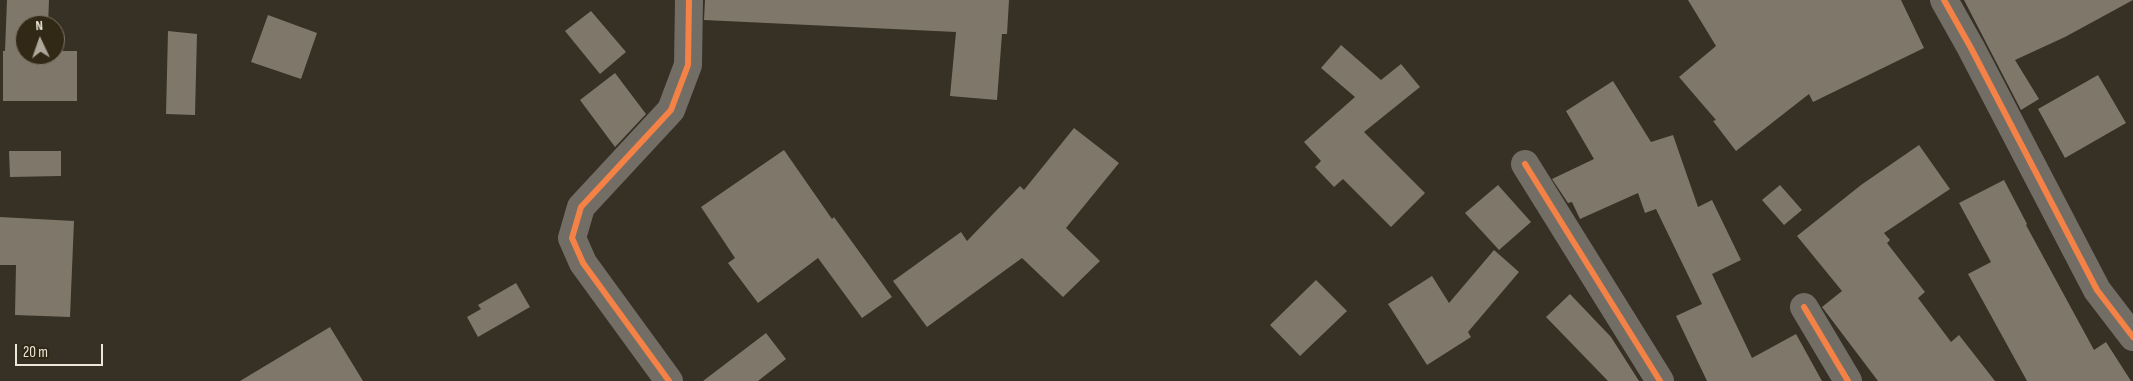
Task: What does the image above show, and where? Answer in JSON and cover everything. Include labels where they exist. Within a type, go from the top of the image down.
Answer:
[{"type":"street","points":[[669,381],[583,263],[572,238],[581,207],[671,110],[688,65],[689,0]]},
{"type":"street","points":[[1944,0],[2097,290],[2133,337]]},
{"type":"street","points":[[1525,164],[1660,381]]},
{"type":"street","points":[[1804,307],[1848,381]]},
{"type":"building","points":[[7,0],[49,0],[48,15],[15,15],[15,65],[65,65],[65,51],[77,51],[77,101],[3,101],[3,51],[5,51]]},
{"type":"building","points":[[705,0],[1009,0],[1007,34],[1002,34],[997,100],[950,96],[956,32],[704,20]]},
{"type":"building","points":[[1688,0],[1901,0],[1924,48],[1813,102],[1809,94],[1736,151],[1713,121],[1716,120],[1679,77],[1716,46]]},
{"type":"building","points":[[1964,0],[2133,0],[2065,37],[2015,60],[2039,99],[2021,110]]},
{"type":"building","points":[[591,11],[626,52],[600,74],[565,31]]},
{"type":"building","points":[[268,15],[317,33],[301,79],[251,62]]},
{"type":"building","points":[[168,31],[197,34],[195,115],[166,114]]},
{"type":"building","points":[[1341,45],[1381,80],[1401,64],[1420,87],[1364,132],[1425,193],[1391,227],[1343,179],[1334,187],[1315,167],[1321,161],[1304,142],[1355,97],[1321,68]]},
{"type":"building","points":[[615,73],[646,114],[615,147],[580,100]]},
{"type":"building","points":[[2098,75],[2126,123],[2065,158],[2038,109]]},
{"type":"building","points":[[1613,81],[1651,142],[1673,135],[1698,207],[1712,200],[1741,260],[1712,274],[1752,358],[1796,334],[1822,381],[1707,381],[1676,316],[1702,304],[1656,209],[1645,213],[1638,193],[1580,219],[1572,202],[1568,203],[1552,179],[1594,159],[1566,111]]},
{"type":"building","points":[[1074,128],[1119,163],[1066,228],[1100,261],[1063,297],[1022,258],[927,327],[893,281],[961,232],[967,241],[1020,186],[1024,190]]},
{"type":"building","points":[[1919,145],[1950,189],[1884,233],[1890,240],[1887,243],[1925,292],[1918,298],[1951,342],[1959,335],[1995,381],[1878,381],[1822,307],[1842,291],[1797,236],[1861,185]]},
{"type":"building","points":[[784,150],[832,219],[834,217],[892,297],[862,318],[818,258],[758,303],[728,263],[735,258],[701,207]]},
{"type":"building","points":[[9,151],[61,151],[61,176],[10,177]]},
{"type":"building","points":[[2004,180],[2026,225],[2094,350],[2106,342],[2131,381],[2027,381],[1968,274],[1991,262],[1959,203]]},
{"type":"building","points":[[1498,185],[1531,222],[1499,250],[1465,213]]},
{"type":"building","points":[[1780,185],[1802,210],[1784,225],[1762,200]]},
{"type":"building","points":[[0,217],[74,221],[70,317],[15,315],[16,265],[0,265]]},
{"type":"building","points":[[1494,250],[1519,272],[1468,332],[1471,337],[1427,365],[1388,304],[1432,276],[1449,303]]},
{"type":"building","points":[[1316,280],[1347,311],[1300,356],[1270,325]]},
{"type":"building","points":[[516,283],[530,307],[478,337],[467,317],[481,309],[478,305]]},
{"type":"building","points":[[1570,294],[1611,337],[1639,381],[1608,381],[1546,317]]},
{"type":"building","points":[[330,327],[363,381],[240,381]]},
{"type":"building","points":[[766,333],[786,359],[758,381],[703,381]]},
{"type":"cycle path","points":[[669,381],[583,263],[572,238],[581,207],[671,110],[688,65],[689,0]]},
{"type":"cycle path","points":[[1944,0],[2097,290],[2133,337]]},
{"type":"cycle path","points":[[1525,164],[1660,381]]},
{"type":"cycle path","points":[[1804,307],[1848,381]]}]
